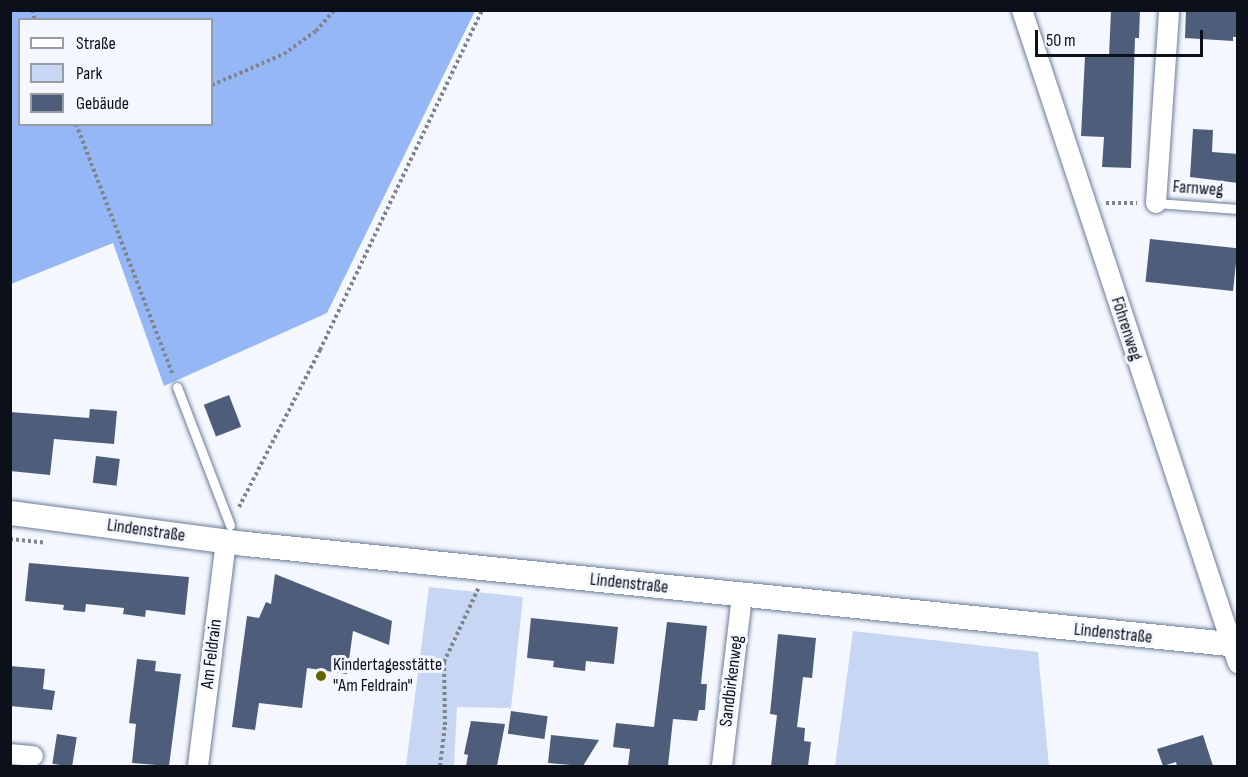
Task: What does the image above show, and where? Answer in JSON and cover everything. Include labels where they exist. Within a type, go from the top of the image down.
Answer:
[{"type":"street","name":"Föhrenweg","points":[[1022,10],[1235,652]]},
{"type":"street","points":[[1156,203],[1169,10]]},
{"type":"street","name":"Lindenstraße","points":[[10,513],[228,533],[742,596],[1235,652]]},
{"type":"street","name":"Am Feldrain","points":[[198,766],[228,533]]},
{"type":"street","name":"Sandbirkenweg","points":[[722,766],[742,596]]},
{"type":"street","points":[[10,754],[33,756]]},
{"type":"lane","name":"Farnweg","points":[[1156,203],[1238,209]]},
{"type":"lane","points":[[177,387],[228,533]]},
{"type":"path","points":[[213,85],[284,54],[315,31],[334,10]]},
{"type":"path","points":[[228,533],[320,350],[482,10]]},
{"type":"path","points":[[77,126],[177,387]]},
{"type":"path","points":[[1085,203],[1156,203]]},
{"type":"path","points":[[440,766],[445,725],[444,662],[480,585]]},
{"type":"green space","points":[[429,587],[523,597],[511,708],[457,707],[454,766],[406,766]]},
{"type":"green space","points":[[853,631],[1038,652],[1049,766],[835,766]]},
{"type":"shaded area","points":[[11,10],[475,10],[327,313],[164,386],[113,243],[11,284]]},
{"type":"building","points":[[1111,10],[1140,10],[1139,38],[1135,38],[1131,168],[1102,167],[1104,137],[1081,136],[1085,56],[1109,57]]},
{"type":"building","points":[[1186,10],[1238,10],[1238,37],[1233,37],[1233,41],[1185,38]]},
{"type":"building","points":[[1193,129],[1213,130],[1212,152],[1238,154],[1238,183],[1190,177]]},
{"type":"building","points":[[1150,239],[1238,248],[1233,291],[1146,282]]},
{"type":"building","points":[[229,395],[241,427],[216,436],[204,405]]},
{"type":"building","points":[[90,409],[117,411],[114,444],[54,439],[50,475],[10,471],[10,412],[89,418]]},
{"type":"building","points":[[96,456],[120,459],[117,486],[93,483]]},
{"type":"building","points":[[29,563],[189,577],[185,615],[146,610],[145,617],[123,614],[124,608],[86,604],[85,612],[63,610],[64,605],[25,601]]},
{"type":"building","points":[[275,574],[392,621],[389,645],[353,631],[347,674],[307,668],[302,708],[259,703],[255,730],[232,727],[247,616],[259,618],[266,602],[271,604]]},
{"type":"building","points":[[531,618],[618,627],[614,664],[586,661],[585,671],[553,667],[554,661],[527,658]]},
{"type":"building","points":[[667,622],[707,626],[701,684],[707,684],[705,710],[699,710],[697,721],[673,719],[668,766],[628,766],[630,749],[613,747],[616,723],[654,727]]},
{"type":"building","points":[[778,634],[816,638],[812,678],[803,677],[797,727],[805,728],[804,741],[811,742],[808,766],[771,766],[777,715],[770,714]]},
{"type":"building","points":[[137,659],[156,661],[155,671],[181,674],[169,766],[132,763],[136,724],[129,723]]},
{"type":"building","points":[[10,666],[45,669],[43,689],[55,691],[52,710],[10,706]]},
{"type":"building","points":[[511,711],[548,716],[544,739],[508,734]]},
{"type":"building","points":[[471,721],[505,724],[497,766],[466,766],[468,755],[464,754]]},
{"type":"building","points":[[57,734],[77,737],[72,766],[52,764]]},
{"type":"building","points":[[551,735],[599,740],[583,766],[548,763]]},
{"type":"building","points":[[1203,735],[1213,766],[1177,766],[1176,762],[1163,766],[1157,749]]},
{"type":"place","name":"Kindertagesstätte \"Am Feldrain\"","points":[[321,676]]}]
